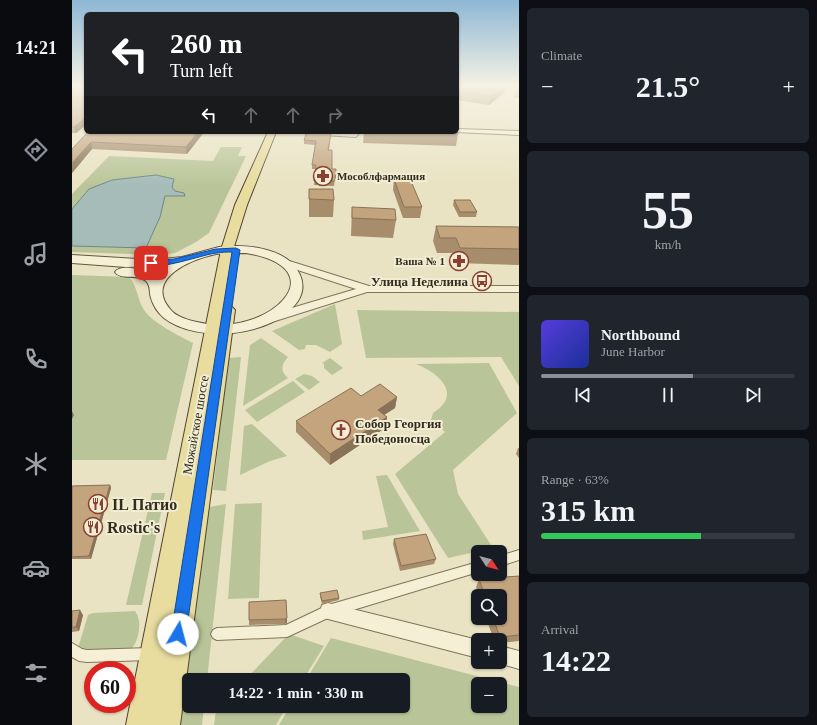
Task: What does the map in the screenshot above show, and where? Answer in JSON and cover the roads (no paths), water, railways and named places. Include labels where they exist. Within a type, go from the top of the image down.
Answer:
[{"type":"main road","name":"Можайское шоссе","points":[[165,725],[218,329],[231,250],[241,205],[271,134]]},
{"type":"main road","name":"Можайское шоссе","points":[[231,250],[278,134]]},
{"type":"main road","points":[[72,259],[161,263],[201,254],[231,250],[260,252],[283,262],[292,270],[297,280],[297,290],[292,301],[282,311],[266,320],[243,327],[218,329],[196,327],[177,320],[164,311],[156,300],[156,288],[153,280],[142,274],[72,269]]},
{"type":"main road","points":[[156,288],[166,271],[187,258]]},
{"type":"main road","name":"Можайское шоссе","points":[[140,725],[218,329]]},
{"type":"street","points":[[459,131],[519,133]]},
{"type":"street","points":[[339,134],[356,134]]},
{"type":"street","points":[[283,262],[367,289]]},
{"type":"street","points":[[266,320],[313,304],[367,289],[519,289]]},
{"type":"street","points":[[507,559],[519,555]]},
{"type":"street","points":[[217,634],[287,631],[328,612],[471,569]]},
{"type":"street","points":[[328,612],[471,648]]},
{"type":"street","points":[[72,649],[80,656],[154,653]]},
{"type":"street","points":[[507,657],[519,660]]},
{"type":"water","points":[[156,175],[174,179],[172,187],[175,191],[184,193],[185,196],[165,196],[160,217],[146,248],[72,246],[72,209],[89,189],[112,180]]},
{"type":"place","name":"Мособлфармация","points":[[323,176]]},
{"type":"place","name":"Ваша № 1","points":[[459,261]]},
{"type":"place","name":"Улица Неделина","points":[[482,281]]},
{"type":"place","name":"Собор Георгия Победоносца","points":[[341,430]]},
{"type":"place","name":"IL Патио","points":[[98,504]]},
{"type":"place","name":"Rostic's","points":[[93,527]]}]
